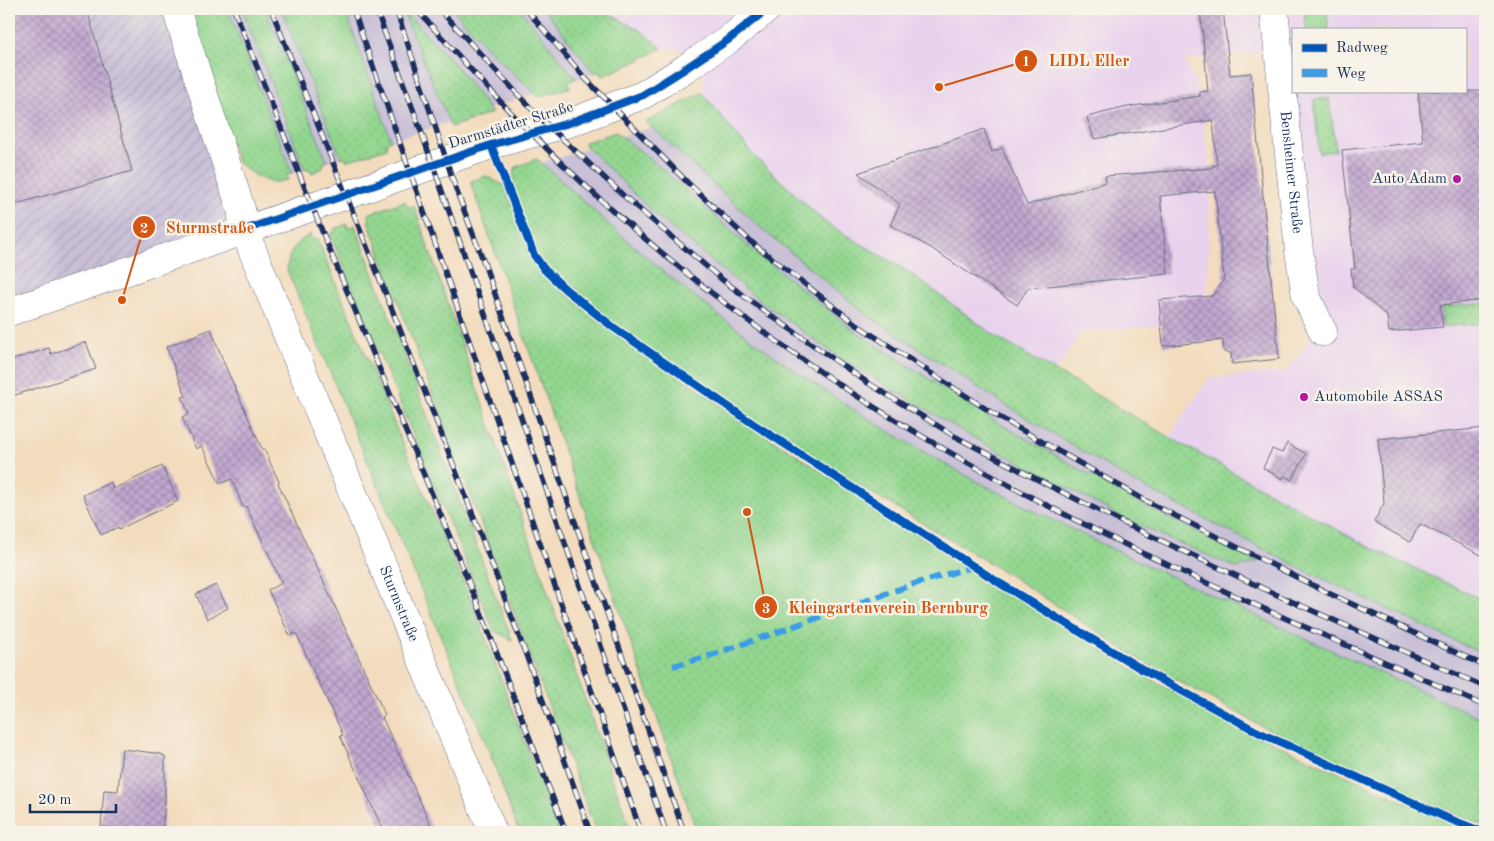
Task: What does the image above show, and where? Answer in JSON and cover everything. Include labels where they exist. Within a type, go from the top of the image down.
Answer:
[{"type":"street","name":"Sturmstraße","points":[[176,9],[241,209],[244,230],[493,832]]},
{"type":"street","name":"Darmstädter Straße","points":[[9,312],[491,145],[569,123],[643,95],[714,49],[767,9]]},
{"type":"street","name":"Bensheimer Straße","points":[[1274,9],[1299,251],[1306,296],[1323,332]]},
{"type":"shaded area","points":[[9,9],[173,9],[238,209],[220,236],[9,308]]},
{"type":"shaded area","points":[[202,9],[602,9],[640,30],[598,72],[568,82],[571,87],[539,97],[534,94],[489,108],[492,113],[451,127],[449,122],[386,142],[387,148],[347,161],[345,157],[332,160],[323,164],[323,168],[312,173],[310,169],[287,175]]},
{"type":"shaded area","points":[[602,9],[748,9],[701,52],[662,48]]},
{"type":"shaded area","points":[[784,9],[1485,9],[1485,601],[1365,545],[1169,437],[1209,378],[1288,371],[1317,330],[1274,51],[1185,60],[1199,93],[1210,170],[1207,317],[1153,326],[1081,332],[1056,372],[998,338],[907,271],[826,223],[753,155],[703,92],[705,59]]},
{"type":"shaded area","points":[[705,96],[753,155],[826,223],[907,271],[998,338],[1169,437],[1365,545],[1485,601],[1485,776],[943,529],[542,163],[651,127]]},
{"type":"green space","points":[[187,9],[228,9],[292,173],[287,175],[288,180],[271,182],[265,180],[237,162]]},
{"type":"green space","points":[[242,9],[265,9],[327,161],[323,164],[323,168],[312,173],[310,169],[305,170]]},
{"type":"green space","points":[[281,9],[345,9],[391,140],[386,143],[387,148],[347,161],[345,157],[341,158]]},
{"type":"green space","points":[[453,9],[520,9],[576,79],[568,82],[571,87],[539,97],[487,48]]},
{"type":"green space","points":[[544,9],[602,9],[640,30],[662,48],[603,76],[598,72],[594,73]]},
{"type":"green space","points":[[1304,9],[1326,9],[1329,28],[1306,28]]},
{"type":"green space","points":[[406,13],[457,67],[492,113],[451,127],[406,19]]},
{"type":"green space","points":[[703,92],[753,155],[826,223],[907,271],[998,338],[1169,437],[1365,545],[1485,601],[1485,655],[1300,568],[1130,480],[1004,404],[867,315],[761,228],[646,122]]},
{"type":"green space","points":[[1329,98],[1336,151],[1319,153],[1314,100]]},
{"type":"green space","points":[[616,132],[653,161],[746,244],[853,330],[995,421],[1145,506],[1258,562],[1237,568],[1133,523],[974,438],[837,356],[758,299],[656,215],[583,143]]},
{"type":"green space","points":[[537,159],[670,277],[748,337],[802,375],[892,433],[1001,494],[1076,531],[1485,720],[1485,826],[1403,793],[1260,725],[1147,664],[1011,576],[753,422],[613,326],[545,268],[536,254],[511,183],[516,167]]},
{"type":"green space","points":[[486,176],[505,186],[531,256],[557,285],[596,319],[751,425],[1003,590],[1138,672],[1256,735],[1460,827],[1460,832],[697,832],[472,187],[471,181]]},
{"type":"green space","points":[[405,201],[408,207],[414,206],[631,832],[596,832],[368,221],[370,220],[368,214]]},
{"type":"green space","points":[[347,224],[348,228],[355,225],[512,640],[494,631],[330,234],[335,232],[334,229]]},
{"type":"green space","points":[[310,234],[312,240],[317,238],[401,440],[471,600],[559,832],[519,832],[489,751],[287,270],[293,249]]},
{"type":"green space","points":[[1484,303],[1485,323],[1443,327],[1442,307]]},
{"type":"building","points":[[9,9],[87,9],[132,171],[9,206]]},
{"type":"building","points":[[1200,9],[1223,9],[1230,75],[1251,73],[1279,359],[1232,364],[1231,353],[1224,352],[1223,340],[1163,346],[1159,300],[1212,296],[1224,279],[1215,191],[1160,196],[1168,274],[1028,288],[1017,305],[931,248],[890,225],[900,204],[858,173],[984,129],[992,152],[1002,148],[1027,205],[1106,182],[1105,176],[1212,168],[1212,166],[1217,165],[1213,120],[1094,139],[1087,117],[1127,107],[1200,96],[1200,92],[1208,91]]},
{"type":"building","points":[[1485,91],[1485,300],[1440,305],[1443,327],[1389,332],[1387,316],[1353,287],[1351,269],[1355,269],[1342,150],[1423,142],[1418,92]]},
{"type":"building","points":[[211,329],[262,449],[264,449],[385,715],[382,717],[434,832],[384,832],[340,736],[343,735],[296,633],[290,636],[268,590],[282,583],[246,506],[243,507],[232,479],[220,484],[202,446],[196,449],[182,417],[189,414],[182,397],[186,396],[166,347]]},
{"type":"building","points":[[86,342],[96,369],[9,397],[9,361],[49,348],[51,354]]},
{"type":"building","points":[[1485,428],[1485,557],[1420,524],[1410,542],[1374,522],[1384,503],[1378,439]]},
{"type":"building","points":[[1287,443],[1306,454],[1292,480],[1284,476],[1283,479],[1263,468],[1272,449],[1282,453]]},
{"type":"building","points":[[162,466],[178,501],[119,529],[118,527],[101,535],[83,495],[111,482],[113,489]]},
{"type":"building","points":[[216,585],[228,608],[207,619],[196,594]]},
{"type":"building","points":[[122,749],[165,756],[165,802],[162,832],[101,827],[104,790],[118,791]]},
{"type":"railway","points":[[234,9],[324,236],[475,597],[566,832]]},
{"type":"railway","points":[[271,9],[395,316],[475,521],[590,832]]},
{"type":"railway","points":[[353,9],[641,832]]},
{"type":"railway","points":[[376,9],[421,131],[666,832]]},
{"type":"railway","points":[[396,9],[457,192],[483,260],[684,832]]},
{"type":"railway","points":[[416,9],[512,114],[597,197],[711,292],[831,379],[908,428],[988,474],[1069,516],[1151,557],[1234,595],[1485,706]]},
{"type":"railway","points":[[439,9],[538,116],[625,197],[720,278],[868,383],[956,437],[1130,526],[1286,599],[1485,687]]},
{"type":"railway","points":[[526,9],[584,77],[688,183],[750,241],[857,325],[997,416],[1146,501],[1324,591],[1485,666]]},
{"type":"marked path","points":[[673,666],[706,657],[914,584],[975,566]]},
{"type":"cycle path","points":[[244,230],[491,145],[569,123],[643,95],[728,40],[767,9]]},
{"type":"cycle path","points":[[491,145],[534,255],[544,269],[565,289],[613,327],[752,423],[1001,584],[1143,670],[1258,732],[1447,818],[1483,832]]},
{"type":"place","name":"LIDL Eller","points":[[939,87]]},
{"type":"place","name":"Auto Adam","points":[[1457,179]]},
{"type":"place","name":"Sturmstraße","points":[[122,300]]},
{"type":"place","name":"Automobile ASSAS","points":[[1304,397]]},
{"type":"place","name":"Kleingartenverein Bernburg","points":[[747,512]]}]
